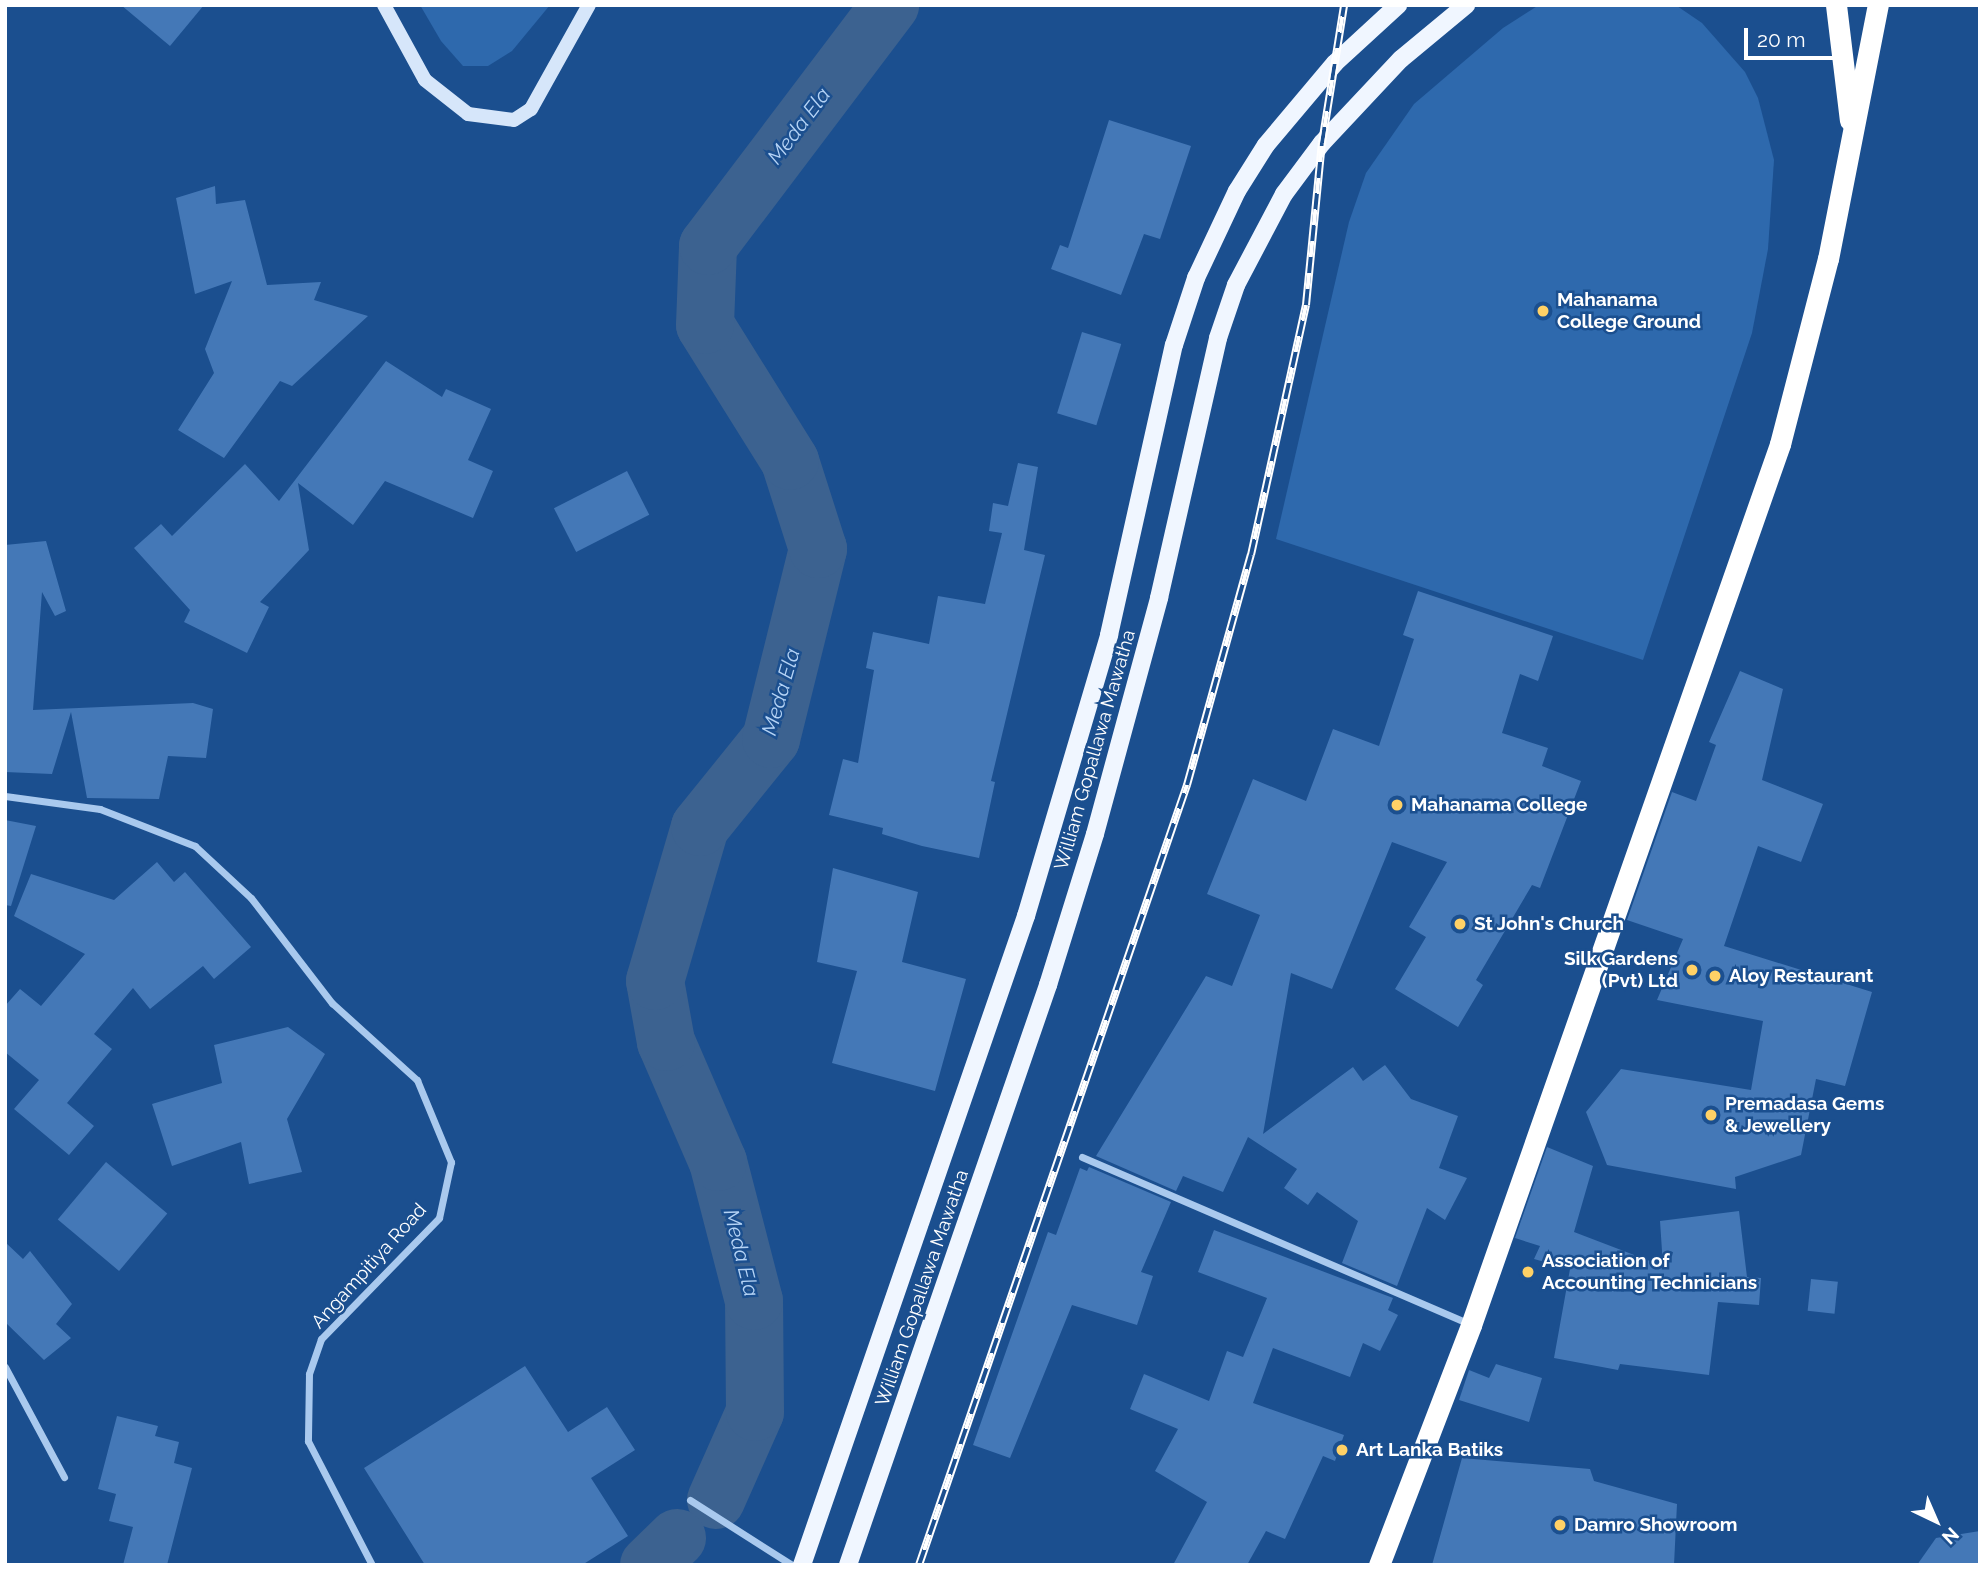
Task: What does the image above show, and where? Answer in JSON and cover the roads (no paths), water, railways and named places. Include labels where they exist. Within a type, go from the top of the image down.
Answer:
[{"type":"highway","points":[[1836,5],[1852,136]]},
{"type":"highway","points":[[1379,1565],[1471,1325],[1780,444],[1828,259],[1878,5]]},
{"type":"main road","name":"William Gopallawa Mawatha","points":[[802,1565],[1026,916],[1110,635],[1168,368],[1196,278],[1237,191],[1266,145],[1335,63],[1398,5]]},
{"type":"main road","name":"William Gopallawa Mawatha","points":[[848,1565],[1048,985],[1095,834],[1159,598],[1203,399],[1236,285],[1284,194],[1322,143],[1401,59],[1466,5]]},
{"type":"street","points":[[384,5],[425,79],[468,114],[514,120],[531,109],[589,5]]},
{"type":"street","name":"Angampitiya Road","points":[[5,796],[100,809],[195,845],[251,898],[332,1003],[417,1080],[451,1162],[439,1218],[321,1339],[309,1374],[309,1441],[372,1565]]},
{"type":"street","points":[[1082,1157],[1471,1325]]},
{"type":"street","points":[[5,1367],[64,1477]]},
{"type":"street","points":[[690,1500],[792,1565]]},
{"type":"waterway","name":"Meda Ela","points":[[716,1500],[755,1412],[754,1301],[718,1162],[666,1042],[655,981],[700,827],[771,739],[818,549],[790,461],[705,325],[708,246],[890,5]]},
{"type":"waterway","name":"Meda Ela","points":[[649,1565],[677,1538]]},
{"type":"railway","points":[[919,1565],[1187,785],[1251,555],[1306,305],[1322,143],[1344,5]]},
{"type":"place","name":"Mahanama College Ground","points":[[1543,311]]},
{"type":"place","name":"Mahanama College","points":[[1397,805]]},
{"type":"place","name":"St John's Church","points":[[1460,924]]},
{"type":"place","name":"Silk Gardens (Pvt) Ltd","points":[[1692,970]]},
{"type":"place","name":"Aloy Restaurant","points":[[1715,976]]},
{"type":"place","name":"Premadasa Gems & Jewellery","points":[[1711,1115]]},
{"type":"place","name":"Association of Accounting Technicians","points":[[1528,1272]]},
{"type":"place","name":"Art Lanka Batiks","points":[[1342,1450]]},
{"type":"place","name":"Damro Showroom","points":[[1560,1525]]}]
